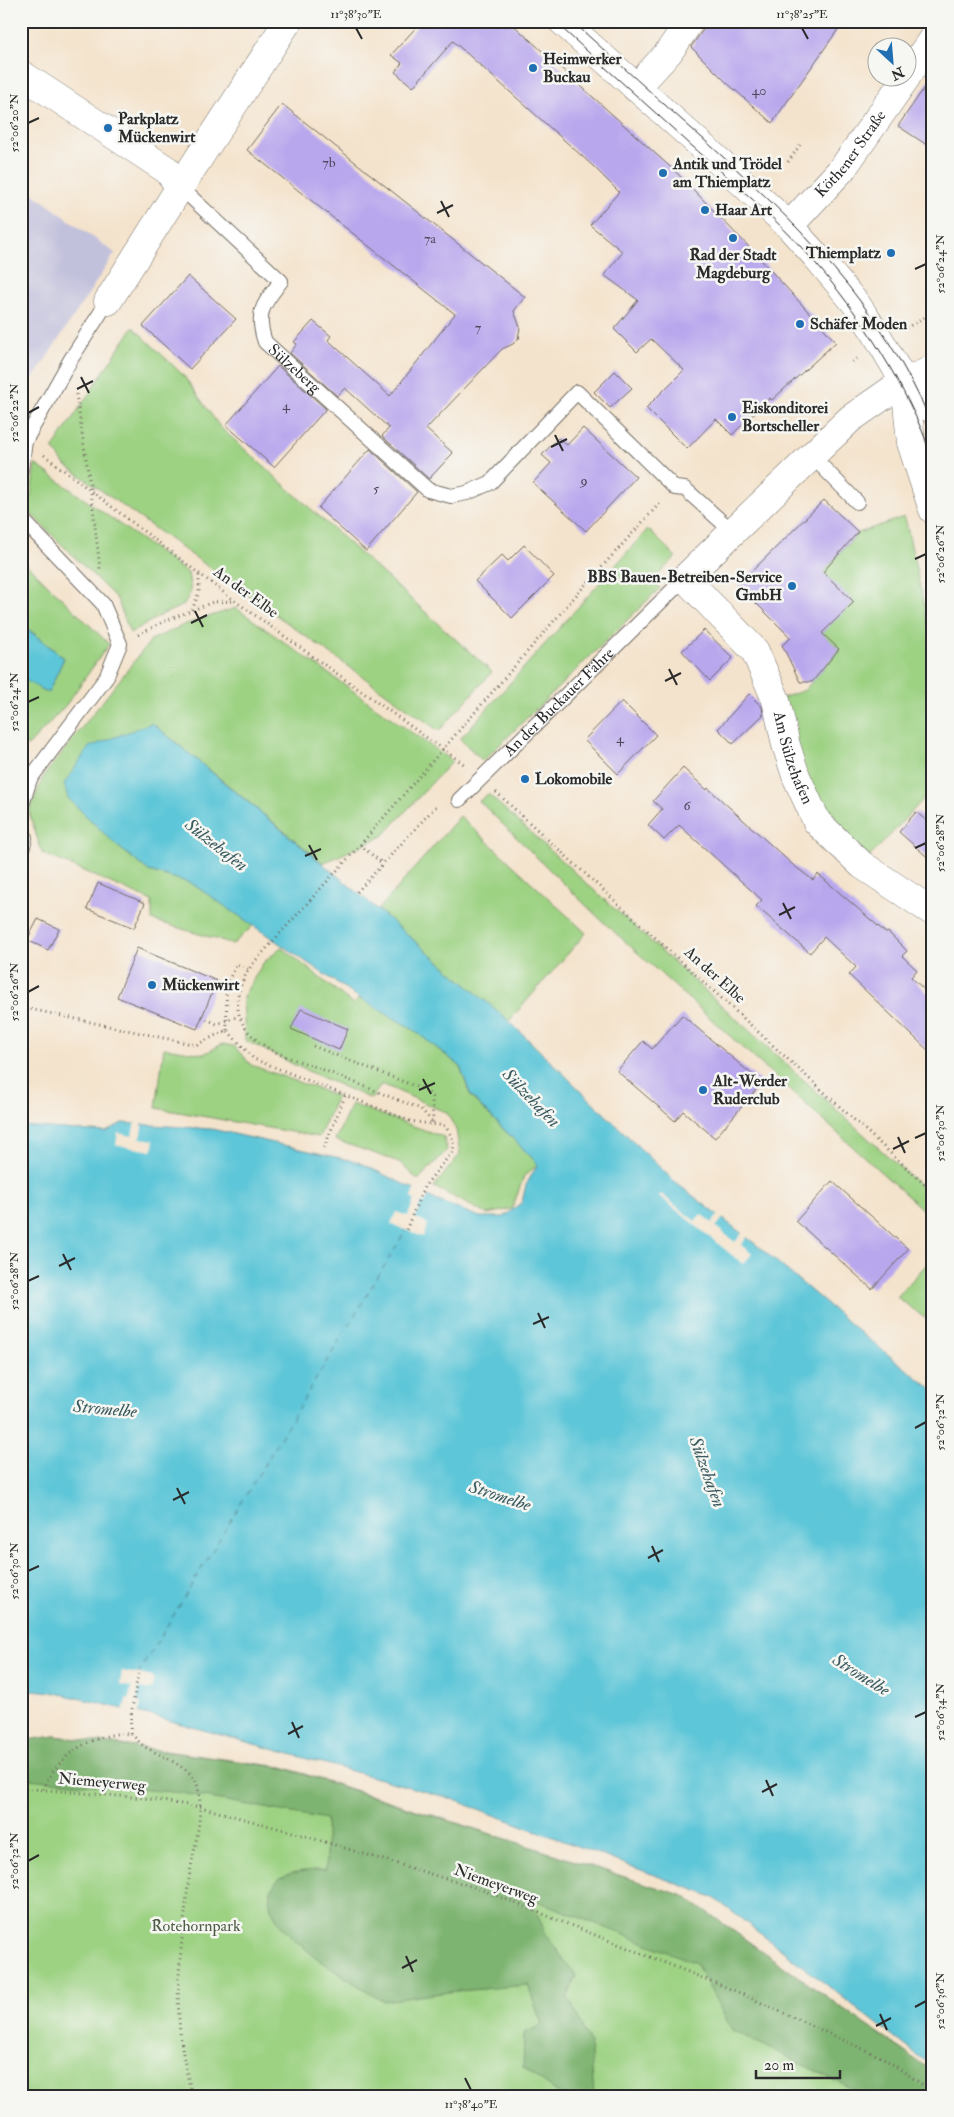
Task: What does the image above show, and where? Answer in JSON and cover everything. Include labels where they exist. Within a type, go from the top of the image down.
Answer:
[{"type":"street","points":[[108,301],[288,21]]},
{"type":"street","points":[[562,21],[789,226],[856,305],[875,332],[905,383],[933,410]]},
{"type":"street","points":[[636,88],[668,53],[690,21]]},
{"type":"street","name":"Köthener Straße","points":[[916,63],[933,38]]},
{"type":"street","name":"Sülzeberg","points":[[21,74],[167,170],[180,187]]},
{"type":"street","name":"Köthener Straße","points":[[789,226],[843,168],[898,88]]},
{"type":"street","name":"An der Buckauer Fähre","points":[[685,578],[850,419],[905,383],[933,369]]},
{"type":"street","points":[[905,383],[910,443],[933,510]]},
{"type":"street","name":"Am Sülzehafen","points":[[685,578],[755,651],[776,700],[786,745],[796,776],[817,822],[862,865],[933,912]]},
{"type":"lane","name":"Sülzeberg","points":[[180,187],[281,281],[264,303],[262,310],[259,324],[265,342],[428,490],[451,496],[467,493],[490,483],[577,392],[675,488]]},
{"type":"lane","points":[[21,470],[25,441],[71,359],[108,301]]},
{"type":"lane","points":[[811,455],[857,502]]},
{"type":"lane","points":[[675,488],[686,488],[732,532]]},
{"type":"lane","points":[[21,518],[103,604],[120,644],[106,678],[30,779],[21,808]]},
{"type":"lane","name":"An der Buckauer Fähre","points":[[459,800],[685,578]]},
{"type":"lane","points":[[21,821],[25,838],[21,854]]},
{"type":"path","points":[[788,162],[800,145]]},
{"type":"path","points":[[71,359],[92,491],[103,604]]},
{"type":"path","name":"An der Elbe","points":[[25,441],[235,601],[456,757]]},
{"type":"path","points":[[434,1123],[421,1109],[267,1048],[248,1031],[236,1010],[239,987],[248,969],[360,845],[578,593],[675,488]]},
{"type":"path","points":[[192,610],[199,592],[199,573]]},
{"type":"path","points":[[120,644],[162,622],[213,602],[235,601]]},
{"type":"path","name":"An der Elbe","points":[[481,778],[933,1192]]},
{"type":"path","points":[[357,892],[438,804],[459,800]]},
{"type":"path","points":[[360,845],[382,863]]},
{"type":"path","points":[[248,969],[237,964],[226,985],[227,1030],[254,1059],[410,1121],[445,1126],[451,1134],[454,1144],[453,1151],[424,1187],[406,1230]]},
{"type":"path","points":[[21,1007],[196,1045],[227,1030]]},
{"type":"path","points":[[202,1017],[217,1024],[240,1016]]},
{"type":"path","points":[[313,1046],[427,1091],[432,1097],[434,1123]]},
{"type":"path","points":[[324,1148],[345,1096]]},
{"type":"path","points":[[130,1734],[131,1715],[138,1674]]},
{"type":"path","points":[[43,1789],[59,1765],[75,1750],[103,1737],[130,1734],[146,1747],[194,1778],[197,1785],[200,1807],[188,1883],[178,2016],[183,2056],[192,2096]]},
{"type":"path","name":"Niemeyerweg","points":[[21,1788],[144,1798],[200,1807],[292,1832],[480,1889],[733,1990],[885,2059],[933,2092]]},
{"type":"shaded area","points":[[21,185],[115,253],[21,397]]},
{"type":"green space","points":[[133,327],[184,376],[220,427],[492,672],[439,731],[64,464],[53,448]]},
{"type":"green space","points":[[35,464],[188,573],[191,591],[184,605],[163,614],[130,633],[117,599],[29,512]]},
{"type":"green space","points":[[904,517],[933,647],[933,789],[862,865],[817,822],[776,700],[805,690],[839,649],[822,633],[853,602],[823,572],[858,533]]},
{"type":"green space","points":[[648,529],[676,557],[653,580],[660,588],[483,761],[460,739]]},
{"type":"green space","points":[[21,559],[109,644],[66,705],[28,746],[21,742],[21,678],[48,692],[64,658],[21,623]]},
{"type":"green space","points":[[236,608],[452,761],[383,836],[323,863],[152,723],[149,871],[191,883],[254,925],[233,944],[152,920],[152,901],[42,853],[29,812],[43,777],[151,640],[186,624]]},
{"type":"green space","points":[[488,794],[924,1189],[933,1199],[933,1219],[599,918],[479,801]]},
{"type":"green space","points":[[460,816],[586,933],[509,1021],[378,910]]},
{"type":"green space","points":[[281,947],[353,1004],[359,998],[411,1028],[460,1066],[471,1097],[539,1164],[524,1176],[512,1209],[487,1214],[434,1187],[460,1154],[456,1130],[447,1113],[382,1084],[371,1099],[301,1068],[245,1040],[243,997],[263,963]]},
{"type":"green space","points":[[222,1044],[234,1046],[251,1065],[337,1096],[319,1137],[156,1108],[164,1048],[204,1054]]},
{"type":"green space","points":[[352,1104],[444,1137],[447,1150],[418,1180],[399,1162],[335,1140]]},
{"type":"green space","points":[[933,1257],[933,1324],[897,1297]]},
{"type":"green space","name":"Rotehornpark","points":[[55,1736],[283,1767],[684,1896],[933,2072],[933,2096],[21,2096],[21,1741]]},
{"type":"green space","points":[[55,1736],[283,1768],[684,1896],[933,2072],[933,2096],[843,2096],[859,2092],[732,2030],[696,1963],[530,1898],[547,1936],[576,1976],[568,1997],[590,2043],[594,2096],[562,2096],[523,2067],[524,2033],[542,2025],[528,1985],[448,1992],[384,2001],[334,1970],[295,1940],[280,1924],[271,1909],[270,1894],[272,1889],[281,1877],[288,1874],[326,1869],[326,1819],[182,1793],[29,1779],[21,1797],[21,1741]]},
{"type":"water","points":[[21,624],[64,658],[48,693],[21,678]]},
{"type":"water","points":[[152,723],[357,892],[509,1021],[675,1182],[758,1246],[862,1334],[933,1390],[933,2067],[713,1897],[449,1798],[149,1715],[52,1692],[21,1689],[21,1126],[106,1132],[122,1123],[212,1129],[358,1162],[438,1201],[480,1217],[504,1217],[522,1202],[526,1185],[538,1164],[471,1096],[460,1066],[411,1028],[359,998],[191,883],[149,871],[116,845],[68,798],[64,784],[89,747]]},
{"type":"pier","points":[[135,1122],[143,1122],[140,1138],[154,1140],[152,1151],[116,1145],[118,1133],[132,1136]]},
{"type":"pier","points":[[415,1187],[429,1194],[425,1203],[421,1202],[415,1218],[428,1224],[423,1237],[391,1224],[396,1212],[408,1216],[414,1200],[411,1198]]},
{"type":"pier","points":[[661,1194],[695,1221],[701,1214],[712,1223],[720,1213],[724,1217],[716,1227],[735,1242],[743,1232],[748,1236],[741,1245],[752,1254],[743,1264],[659,1196]]},
{"type":"pier","points":[[122,1671],[154,1677],[152,1690],[139,1688],[137,1702],[141,1703],[138,1716],[123,1712],[126,1700],[129,1700],[131,1687],[120,1685]]},
{"type":"building","points":[[422,21],[509,21],[678,174],[751,249],[836,342],[772,400],[770,398],[732,435],[716,419],[687,449],[646,408],[684,370],[651,339],[637,352],[614,329],[638,300],[604,275],[623,252],[590,225],[619,192],[593,166],[453,41],[413,87],[395,72],[402,63],[391,55]]},
{"type":"building","points":[[705,21],[844,21],[772,123],[726,82],[691,47],[703,30]]},
{"type":"building","points":[[933,75],[933,149],[898,126]]},
{"type":"building","points":[[282,104],[525,297],[514,311],[520,327],[518,339],[513,344],[502,349],[426,429],[453,453],[429,479],[382,436],[389,428],[345,388],[337,396],[290,353],[297,344],[294,342],[313,321],[331,336],[328,340],[390,396],[455,314],[247,150]]},
{"type":"building","points":[[188,276],[236,319],[190,369],[143,326]]},
{"type":"building","points":[[278,366],[326,409],[274,467],[226,425]]},
{"type":"building","points":[[615,371],[632,388],[610,408],[594,392]]},
{"type":"building","points":[[583,428],[636,477],[586,531],[533,483],[551,463],[542,455],[558,438],[567,445]]},
{"type":"building","points":[[370,449],[417,492],[366,551],[318,508]]},
{"type":"building","points":[[824,500],[858,532],[823,572],[854,602],[822,633],[839,649],[812,682],[800,682],[782,645],[791,638],[738,585]]},
{"type":"building","points":[[524,545],[554,576],[512,618],[475,581],[502,555],[508,561]]},
{"type":"building","points":[[704,630],[733,658],[710,681],[682,651]]},
{"type":"building","points":[[749,694],[762,707],[763,715],[733,744],[718,729]]},
{"type":"building","points":[[622,701],[656,735],[618,774],[584,740]]},
{"type":"building","points":[[683,768],[707,790],[708,788],[793,865],[813,880],[818,874],[886,933],[888,932],[907,951],[902,956],[917,970],[911,977],[933,998],[933,1055],[849,975],[856,967],[824,937],[810,953],[756,906],[762,900],[679,825],[664,840],[648,825],[662,809],[653,801]]},
{"type":"building","points":[[916,812],[933,826],[933,862],[899,832]]},
{"type":"building","points":[[98,883],[145,903],[134,928],[87,909]]},
{"type":"building","points":[[38,919],[59,929],[48,950],[27,940]]},
{"type":"building","points":[[137,948],[217,981],[197,1029],[117,997]]},
{"type":"building","points":[[301,1009],[348,1029],[339,1050],[291,1029]]},
{"type":"building","points":[[682,1015],[762,1083],[715,1138],[683,1111],[675,1121],[617,1071],[643,1041],[652,1049]]},
{"type":"building","points":[[832,1181],[908,1249],[872,1289],[796,1221]]},
{"type":"ferry route","points":[[138,1674],[406,1230]]},
{"type":"tram line","points":[[554,21],[753,200],[811,258],[848,303],[881,352],[910,404],[933,458]]},
{"type":"tram line","points":[[572,21],[771,202],[834,268],[888,341],[912,382],[933,426]]},
{"type":"place","name":"Heimwerker Buckau","points":[[533,68]]},
{"type":"place","name":"Parkplatz Mückenwirt","points":[[108,128]]},
{"type":"place","name":"Antik und Trödel am Thiemplatz","points":[[663,173]]},
{"type":"place","name":"Haar Art","points":[[705,210]]},
{"type":"place","name":"Rad der Stadt Magdeburg","points":[[733,238]]},
{"type":"place","name":"Thiemplatz","points":[[891,253]]},
{"type":"place","name":"Schäfer Moden","points":[[800,324]]},
{"type":"place","name":"Eiskonditorei Bortscheller","points":[[732,417]]},
{"type":"place","name":"BBS Bauen-Betreiben-Service GmbH","points":[[792,586]]},
{"type":"place","name":"Lokomobile","points":[[525,779]]},
{"type":"place","name":"Mückenwirt","points":[[152,985]]},
{"type":"place","name":"Alt-Werder Ruderclub","points":[[703,1090]]},
{"type":"water label","name":"Sülzehafen","points":[[216,845]]},
{"type":"water label","name":"Sülzehafen","points":[[531,1098]]},
{"type":"water label","name":"Stromelbe","points":[[105,1409]]},
{"type":"water label","name":"Sülzehafen","points":[[707,1472]]},
{"type":"water label","name":"Stromelbe","points":[[500,1496]]},
{"type":"water label","name":"Stromelbe","points":[[861,1675]]}]
